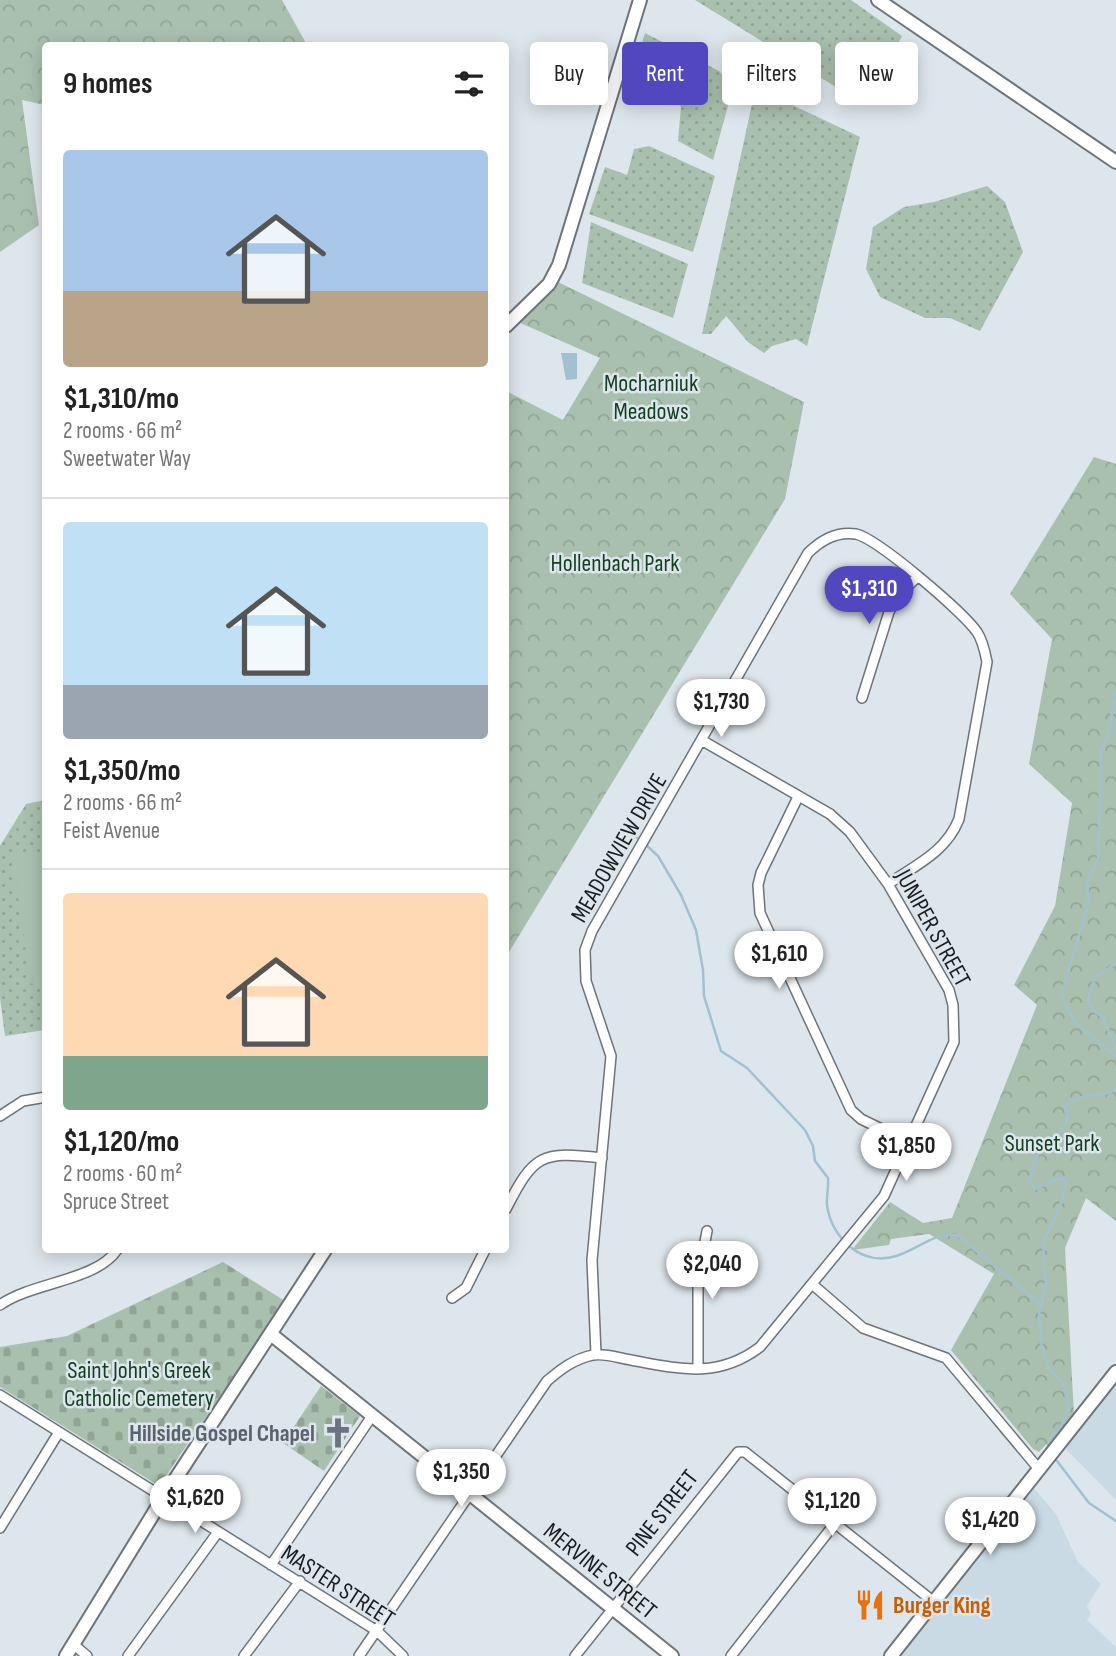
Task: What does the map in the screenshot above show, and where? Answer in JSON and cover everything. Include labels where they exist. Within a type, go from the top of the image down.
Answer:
[{"type":"street","points":[[509,323],[549,284],[559,265],[640,0]]},
{"type":"street","points":[[886,2],[1116,162]]},
{"type":"street","name":"MEADOWVIEW DRIVE","points":[[596,1354],[592,1260],[611,1056],[586,981],[585,950],[592,931],[703,741],[808,553],[817,545],[836,536],[858,534],[886,549],[972,625],[983,643],[987,662],[958,819],[953,833],[944,846],[888,884]]},
{"type":"street","points":[[862,698],[889,612],[895,599],[917,577]]},
{"type":"street","name":"JUNIPER STREET","points":[[596,1354],[678,1369],[698,1369],[723,1367],[742,1360],[760,1347],[884,1196],[954,1042],[953,1006],[942,975],[888,884],[850,832],[830,814],[703,741]]},
{"type":"street","points":[[798,797],[761,873],[758,885],[760,913],[851,1110],[861,1119],[910,1143]]},
{"type":"street","points":[[0,1116],[23,1101],[42,1098]]},
{"type":"street","points":[[509,1203],[521,1178],[540,1160],[552,1155],[569,1154],[602,1158]]},
{"type":"street","points":[[698,1369],[698,1278],[707,1231]]},
{"type":"street","points":[[0,1305],[24,1291],[93,1269],[113,1253]]},
{"type":"street","points":[[87,1656],[69,1650],[163,1498],[323,1253]]},
{"type":"street","points":[[452,1298],[466,1287],[483,1253]]},
{"type":"street","points":[[812,1284],[863,1328],[946,1359],[1038,1468]]},
{"type":"street","name":"MERVINE STREET","points":[[272,1335],[672,1656]]},
{"type":"street","points":[[359,1656],[547,1381],[575,1360],[596,1354]]},
{"type":"street","points":[[891,1656],[1116,1371]]},
{"type":"street","name":"MASTER STREET","points":[[0,1395],[300,1581],[377,1631],[403,1656]]},
{"type":"street","points":[[271,1565],[372,1416]]},
{"type":"street","points":[[0,1528],[59,1432]]},
{"type":"street","name":"PINE STREET","points":[[575,1656],[738,1452],[745,1452],[836,1522]]},
{"type":"street","points":[[731,1656],[836,1522],[934,1602]]},
{"type":"street","points":[[128,1656],[218,1532]]},
{"type":"street","points":[[244,1656],[300,1581]]},
{"type":"shaded area","points":[[1116,1384],[1116,1500],[1065,1448]]},
{"type":"shaded area","points":[[1034,1488],[1056,1514],[1078,1562],[1101,1584],[1087,1606],[1091,1614],[1087,1620],[1116,1647],[1116,1656],[894,1656]]},
{"type":"green space","points":[[0,0],[282,0],[305,42],[42,42],[42,104],[22,100],[39,225],[0,252]]},
{"type":"green space","points":[[695,0],[851,0],[902,36],[899,42],[835,42],[835,86],[821,78],[821,42],[763,42]]},
{"type":"green space","points":[[645,33],[663,42],[642,42]]},
{"type":"green space","points":[[708,65],[719,71],[722,75],[722,105],[728,105],[713,160],[678,141],[679,105],[708,105]]},
{"type":"green space","points":[[752,105],[792,105],[860,137],[807,346],[796,339],[772,346],[764,353],[748,342],[726,316],[711,334],[702,334]]},
{"type":"green space","points":[[649,146],[715,176],[693,252],[589,214],[605,167],[627,175],[634,149]]},
{"type":"green space","points":[[987,186],[1005,202],[1023,252],[980,331],[950,318],[925,318],[880,297],[866,269],[873,227],[904,207],[934,202]]},
{"type":"green space","points":[[591,222],[688,264],[673,318],[582,283]]},
{"type":"green space","name":"Hollenbach Park","points":[[558,282],[804,402],[785,499],[509,952],[509,393],[563,420],[600,358],[518,322]]},
{"type":"green space","name":"Sunset Park","points":[[1094,457],[1116,464],[1116,1221],[1086,1198],[1065,1248],[1074,1415],[1039,1452],[1033,1449],[951,1350],[994,1274],[929,1234],[891,1239],[889,1245],[852,1250],[890,1202],[923,1223],[952,1218],[1037,1005],[1014,985],[1055,906],[1072,803],[1029,764],[1052,639],[1010,594]]},
{"type":"green space","points":[[42,801],[42,1030],[5,1036],[0,998],[0,846],[26,804]]},
{"type":"green space","points":[[42,852],[42,982],[31,984],[12,857]]},
{"type":"green space","name":"Saint John's Greek Catholic Cemetery","points":[[223,1262],[285,1301],[159,1486],[0,1387],[0,1347],[67,1336]]},
{"type":"green space","points":[[321,1386],[360,1416],[324,1471],[283,1443]]},
{"type":"water","points":[[561,353],[577,353],[577,379],[566,380]]},
{"type":"waterway","points":[[1116,690],[1108,736],[1101,750],[1098,862],[1087,879],[1089,902],[1061,996],[1076,1024],[1116,1056]]},
{"type":"waterway","points":[[623,826],[640,840]]},
{"type":"waterway","points":[[645,844],[658,856],[681,895],[696,930],[703,970],[704,996],[721,1051],[747,1068],[805,1130],[813,1146],[815,1161],[828,1178],[827,1202],[830,1217],[842,1239],[860,1253],[883,1258],[904,1253],[941,1236],[957,1235],[1039,1303]]},
{"type":"waterway","points":[[1116,963],[1095,978],[1088,999],[1093,1011],[1103,1017],[1116,1049]]},
{"type":"waterway","points":[[1048,1449],[1048,1444],[1061,1427],[1069,1405],[1066,1386],[1050,1370],[1042,1348],[1039,1314],[1046,1285],[1043,1243],[1062,1201],[1066,1180],[1059,1178],[1035,1189],[1029,1179],[1042,1146],[1058,1134],[1066,1123],[1068,1115],[1064,1108],[1077,1099],[1116,1089]]},
{"type":"waterway","points":[[1054,1457],[1089,1503],[1116,1521]]},
{"type":"place","name":"Hillside Gospel Chapel","points":[[338,1433]]},
{"type":"place","name":"Burger King","points":[[870,1605]]},
{"type":"park label","name":"Mocharniuk Meadows","points":[[651,397]]}]
